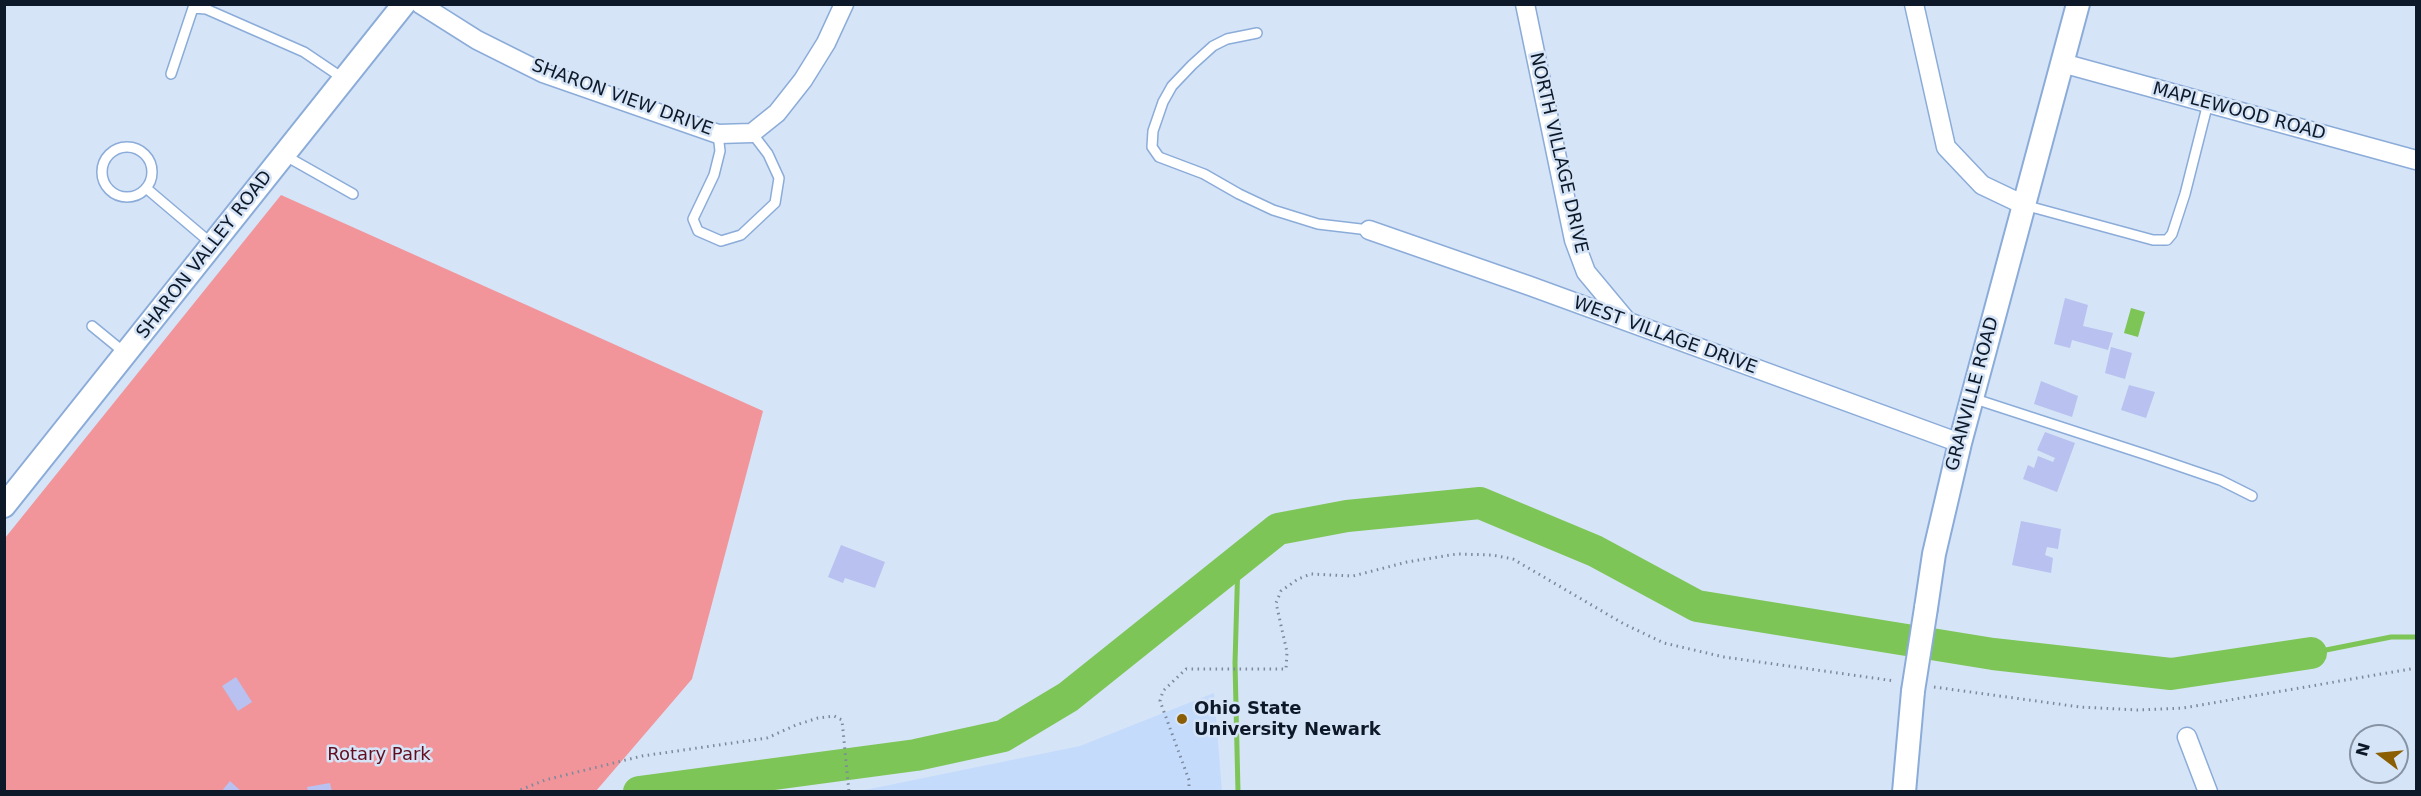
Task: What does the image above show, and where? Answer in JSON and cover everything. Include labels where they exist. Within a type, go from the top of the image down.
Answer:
[{"type":"street","name":"SHARON VALLEY ROAD","points":[[4,506],[404,4]]},
{"type":"street","name":"SHARON VIEW DRIVE","points":[[420,4],[477,40],[543,73],[718,134],[752,133]]},
{"type":"street","points":[[752,133],[777,114],[803,80],[826,43],[844,4]]},
{"type":"street","name":"NORTH VILLAGE DRIVE","points":[[1525,4],[1574,240],[1586,272],[1628,322]]},
{"type":"street","points":[[1914,4],[1946,147],[1982,185],[2024,205]]},
{"type":"street","name":"GRANVILLE ROAD","points":[[1904,792],[1915,686],[1934,554],[1960,443],[2078,4]]},
{"type":"street","name":"MAPLEWOOD ROAD","points":[[2062,63],[2416,160]]},
{"type":"street","name":"WEST VILLAGE DRIVE","points":[[1369,230],[1960,443]]},
{"type":"street","points":[[2187,737],[2208,792]]},
{"type":"lane","points":[[171,74],[193,8],[206,9],[304,52],[345,80]]},
{"type":"lane","points":[[1257,33],[1227,39],[1213,46],[1172,86],[1163,102],[1153,131],[1152,147],[1159,157],[1204,174],[1273,210],[1318,224],[1369,230]]},
{"type":"lane","points":[[2024,205],[2153,240],[2167,240],[2172,234],[2185,194],[2208,103]]},
{"type":"lane","points":[[718,134],[720,151],[714,175],[693,219],[698,231],[721,241],[741,235],[775,203],[779,178],[768,154],[752,133]]},
{"type":"lane","points":[[125,147],[134,148],[143,153],[149,160],[152,170],[151,179],[146,188],[129,197],[119,196],[111,191],[102,174],[103,164],[108,156],[115,150],[125,147]]},
{"type":"lane","points":[[284,155],[353,195]]},
{"type":"lane","points":[[146,188],[213,245]]},
{"type":"lane","points":[[93,326],[126,354]]},
{"type":"lane","points":[[1972,398],[2220,480],[2252,496]]},
{"type":"path","points":[[1190,792],[1189,780],[1160,701],[1163,691],[1186,669],[1286,669],[1287,652],[1276,603],[1281,591],[1298,579],[1311,574],[1353,576],[1407,562],[1457,554],[1492,555],[1513,559],[1624,624],[1664,643],[1724,657],[1915,686],[2080,707],[2138,710],[2183,708],[2416,668]]},
{"type":"path","points":[[515,792],[545,780],[642,756],[767,738],[818,718],[834,716],[842,720],[849,792]]},
{"type":"shaded area","points":[[2131,308],[2145,312],[2138,337],[2124,333]]},
{"type":"shaded area","name":"Ohio State University Newark","points":[[1214,693],[1222,791],[860,791],[1080,746]]},
{"type":"green space","name":"Rotary Park","points":[[281,195],[763,411],[692,679],[596,791],[5,792],[5,538]]},
{"type":"building","points":[[2065,298],[2088,305],[2083,326],[2113,333],[2108,350],[2072,340],[2070,348],[2054,344]]},
{"type":"building","points":[[2111,347],[2132,353],[2125,379],[2105,373]]},
{"type":"building","points":[[2041,381],[2078,396],[2072,417],[2034,404]]},
{"type":"building","points":[[2129,385],[2155,392],[2146,418],[2121,410]]},
{"type":"building","points":[[2045,432],[2075,443],[2057,492],[2023,479],[2028,465],[2034,468],[2038,456],[2053,462],[2055,458],[2037,450]]},
{"type":"building","points":[[2021,521],[2061,529],[2058,549],[2047,547],[2045,555],[2053,558],[2051,573],[2012,565]]},
{"type":"building","points":[[841,545],[885,562],[875,588],[845,578],[843,583],[828,577]]},
{"type":"building","points":[[236,677],[252,702],[238,711],[222,686]]},
{"type":"building","points":[[230,781],[242,792],[221,792]]},
{"type":"building","points":[[330,783],[332,792],[308,792],[307,787]]},
{"type":"waterway","points":[[639,792],[916,755],[1003,736],[1068,697],[1278,529],[1347,516],[1480,503],[1595,551],[1697,606],[1993,654],[2171,674],[2311,653]]},
{"type":"waterway","points":[[1238,560],[1235,663],[1238,792]]},
{"type":"waterway","points":[[2311,653],[2391,637],[2416,637]]},
{"type":"place","name":"Ohio State University Newark","points":[[1182,719]]}]
